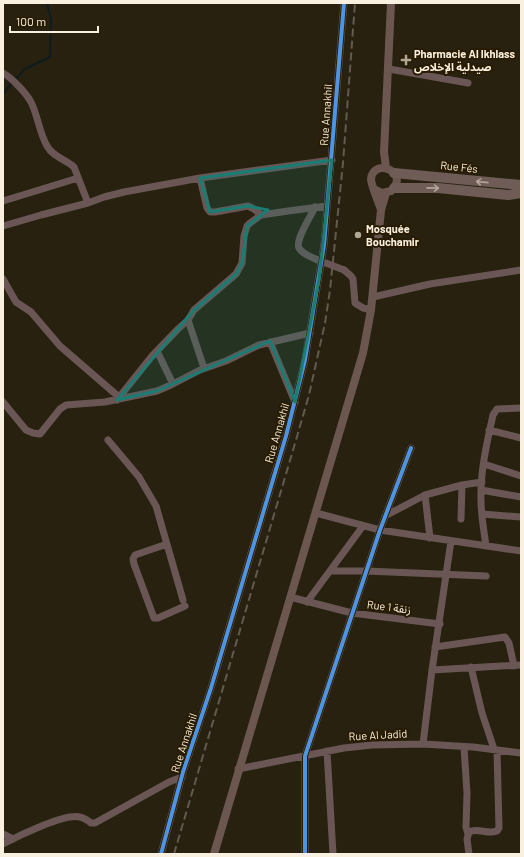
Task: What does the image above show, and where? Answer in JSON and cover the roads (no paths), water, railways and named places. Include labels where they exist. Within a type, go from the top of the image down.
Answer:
[{"type":"highway","name":"Rue Fés","points":[[386,170],[521,185]]},
{"type":"highway","name":"Rue Fés","points":[[390,191],[438,188],[508,195],[521,193]]},
{"type":"main road","points":[[214,854],[238,769],[261,699],[363,353],[373,297],[381,210],[390,191],[396,183],[396,178],[386,170],[384,152],[391,3]]},
{"type":"main road","points":[[381,210],[372,185],[372,176],[386,170]]},
{"type":"main road","name":"Rue Fés","points":[[374,189],[382,193],[390,191]]},
{"type":"street","name":"Rue Annakhil","points":[[161,854],[182,777],[218,665],[295,402],[310,333],[324,245],[344,3]]},
{"type":"street","points":[[389,69],[468,83]]},
{"type":"street","points":[[6,75],[31,102],[47,147],[74,167],[88,203]]},
{"type":"street","points":[[3,226],[124,192],[200,178],[332,160]]},
{"type":"street","points":[[3,201],[78,178]]},
{"type":"street","points":[[200,178],[210,212],[248,206],[261,215]]},
{"type":"street","points":[[118,398],[157,351],[188,320],[194,310],[236,274],[242,263],[244,236],[247,226],[261,215],[327,206]]},
{"type":"street","points":[[315,207],[300,238],[298,244],[299,247],[304,254],[344,270],[350,275],[353,279],[355,303],[360,308],[371,310]]},
{"type":"street","points":[[373,297],[430,284],[521,270]]},
{"type":"street","points":[[3,280],[16,302],[31,312],[65,351],[118,398]]},
{"type":"street","points":[[188,320],[204,368]]},
{"type":"street","points":[[3,402],[26,430],[40,434],[60,409],[66,405],[157,391],[204,368],[226,361],[259,345],[310,333]]},
{"type":"street","points":[[270,342],[295,402]]},
{"type":"street","points":[[157,351],[173,384]]},
{"type":"street","points":[[486,546],[482,514],[481,486],[493,415],[495,410],[521,408]]},
{"type":"street","points":[[490,430],[521,438]]},
{"type":"street","points":[[108,440],[139,477],[156,506],[167,544],[184,603],[158,618],[154,618],[133,559],[135,555],[167,544]]},
{"type":"street","points":[[306,854],[305,756],[380,530],[411,448]]},
{"type":"street","points":[[484,464],[521,476]]},
{"type":"street","points":[[385,516],[425,495],[462,485],[481,486],[521,497]]},
{"type":"street","points":[[461,519],[462,485]]},
{"type":"street","points":[[425,495],[430,538]]},
{"type":"street","points":[[316,512],[380,530],[521,552]]},
{"type":"street","points":[[482,514],[521,517]]},
{"type":"street","points":[[308,602],[363,526]]},
{"type":"street","points":[[423,744],[435,647],[440,624],[451,541]]},
{"type":"street","points":[[331,571],[486,576]]},
{"type":"street","name":"Rue 1 زنقة","points":[[290,597],[352,613],[440,624]]},
{"type":"street","points":[[432,670],[518,666],[508,640],[505,637],[435,647]]},
{"type":"street","points":[[468,834],[471,830],[492,833],[497,832],[499,828],[496,750],[479,701],[471,667]]},
{"type":"street","name":"Rue Al Jadid","points":[[238,769],[327,751],[372,745],[423,744],[521,753]]},
{"type":"street","points":[[464,747],[467,792],[466,826],[469,854]]},
{"type":"street","points":[[327,751],[333,854]]},
{"type":"street","points":[[3,844],[38,828],[71,817],[81,817],[91,824],[95,823],[169,782],[182,777]]},
{"type":"street","points":[[3,834],[13,839]]},
{"type":"waterway","points":[[15,80],[25,69],[50,57],[51,20],[47,3]]},
{"type":"waterway","points":[[3,94],[12,83]]},
{"type":"railway","points":[[174,854],[309,395],[325,323],[330,290],[343,163],[355,3]]},
{"type":"place","name":"Pharmacie Al Ikhlass صيدلية الإخلاص","points":[[406,60]]},
{"type":"place","name":"Mosquée Bouchamir","points":[[358,235]]}]
